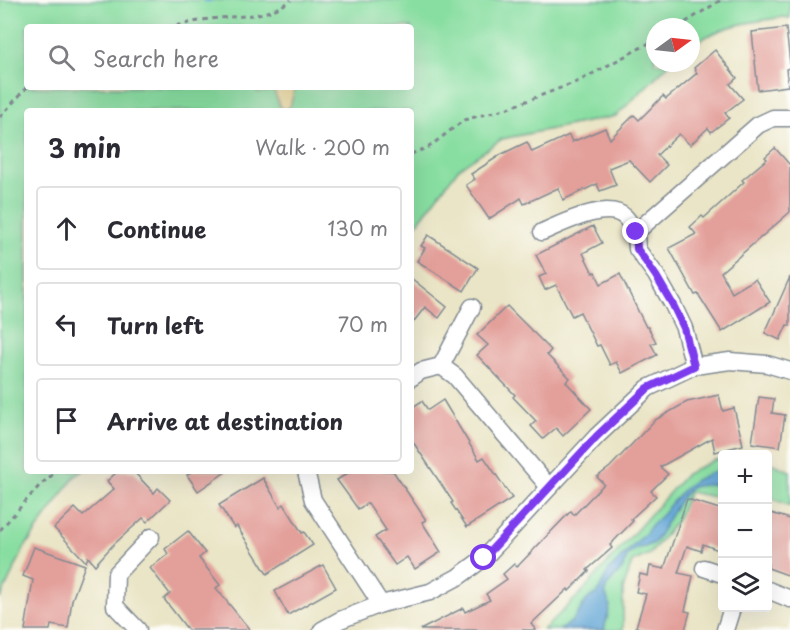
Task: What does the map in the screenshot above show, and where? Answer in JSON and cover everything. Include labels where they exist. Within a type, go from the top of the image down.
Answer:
[{"type":"street","points":[[636,232],[758,124],[773,118],[789,117]]},
{"type":"street","points":[[542,232],[596,212],[611,211],[623,215],[636,232],[637,249],[656,276],[684,328],[694,366]]},
{"type":"street","points":[[441,366],[472,307]]},
{"type":"street","points":[[322,630],[340,620],[381,604],[430,592],[458,577],[484,558],[597,436],[648,388],[694,366],[730,361],[767,364],[790,371]]},
{"type":"street","points":[[414,376],[421,371],[441,366],[456,376],[549,487]]},
{"type":"street","points":[[307,474],[313,500],[381,604]]},
{"type":"street","points":[[138,630],[115,606],[116,574],[152,537]]},
{"type":"street","points":[[704,568],[718,572]]},
{"type":"street","points":[[772,591],[790,598]]},
{"type":"street","points":[[724,630],[731,612]]},
{"type":"path","points":[[185,24],[261,15],[291,0]]},
{"type":"path","points":[[692,18],[721,0]]},
{"type":"path","points":[[414,153],[429,147],[464,120],[508,108],[579,81],[646,45]]},
{"type":"path","points":[[0,117],[24,90]]},
{"type":"path","points":[[0,530],[40,485],[53,474]]},
{"type":"green space","points":[[0,0],[790,0],[790,18],[746,23],[713,33],[700,40],[700,18],[646,18],[646,72],[661,72],[616,116],[502,139],[458,169],[414,228],[414,108],[24,108],[24,474],[78,474],[25,547],[0,599]]},
{"type":"green space","points":[[718,460],[718,498],[689,492],[677,520],[650,554],[632,562],[623,589],[623,630],[543,630],[580,594],[686,474]]},
{"type":"green space","points":[[772,464],[790,471],[790,506],[772,499]]},
{"type":"sand","points":[[256,90],[294,90],[294,92],[290,107],[282,108],[274,91],[258,92]]},
{"type":"water","points":[[718,471],[718,483],[694,486],[686,492],[654,543],[638,548],[628,555],[622,569],[606,587],[605,592],[610,606],[604,630],[559,630],[572,621],[587,600],[597,594],[609,570],[646,533],[681,492],[694,481]]},
{"type":"building","points":[[786,28],[790,63],[790,68],[786,69],[788,86],[758,90],[752,32]]},
{"type":"building","points":[[715,50],[737,78],[730,84],[743,99],[725,113],[729,118],[711,132],[708,128],[690,145],[679,134],[657,155],[667,165],[650,182],[629,160],[609,168],[616,185],[600,191],[597,184],[563,200],[558,188],[524,204],[521,198],[489,219],[466,185],[475,179],[471,174],[502,154],[527,142],[532,152],[569,135],[572,142],[605,128],[610,139],[634,115],[639,120],[663,96],[666,99],[696,72],[700,72],[700,63]]},
{"type":"building","points":[[775,148],[790,165],[790,212],[721,272],[732,293],[755,279],[770,302],[722,332],[698,294],[695,295],[669,248],[696,234],[690,227],[702,216],[704,218],[744,182],[742,180],[767,159],[765,157]]},
{"type":"building","points":[[593,226],[602,243],[583,253],[593,273],[595,272],[601,284],[620,274],[646,327],[656,342],[651,344],[657,355],[622,373],[616,362],[610,365],[600,345],[597,346],[580,312],[572,316],[556,285],[545,290],[539,277],[546,274],[536,255]]},
{"type":"building","points":[[428,235],[478,268],[464,291],[417,261],[425,248],[421,246]]},
{"type":"building","points":[[790,277],[790,326],[787,325],[780,340],[765,333]]},
{"type":"building","points":[[414,280],[447,307],[439,318],[425,307],[414,321]]},
{"type":"building","points":[[507,306],[551,350],[547,355],[570,378],[566,382],[591,409],[563,436],[556,428],[543,439],[531,426],[536,421],[477,355],[488,345],[477,335]]},
{"type":"building","points":[[719,395],[723,411],[734,408],[743,445],[715,452],[712,438],[660,467],[668,474],[651,491],[656,496],[631,519],[633,521],[610,545],[612,548],[587,570],[589,571],[569,591],[568,589],[531,624],[536,630],[420,630],[463,608],[465,612],[490,600],[486,594],[507,579],[503,574],[514,564],[517,567],[571,511],[574,515],[604,484],[597,477],[610,467],[655,420],[687,402]]},
{"type":"building","points":[[759,397],[774,399],[772,413],[785,415],[780,447],[752,443]]},
{"type":"building","points":[[443,400],[479,460],[484,457],[512,498],[467,527],[414,444],[414,406],[422,401],[428,410]]},
{"type":"building","points":[[115,474],[136,474],[154,493],[158,488],[170,500],[147,522],[143,518],[95,565],[88,557],[86,562],[54,528],[75,508],[83,516],[114,489],[107,481]]},
{"type":"building","points":[[188,474],[223,474],[198,491]]},
{"type":"building","points":[[346,474],[395,474],[426,520],[422,522],[441,552],[415,569],[407,557],[395,565],[375,537],[386,530],[368,503],[358,509],[337,480]]},
{"type":"building","points":[[263,478],[280,507],[284,504],[302,533],[304,532],[313,545],[267,574],[237,526],[234,528],[219,505]]},
{"type":"building","points":[[687,499],[718,508],[718,550],[703,544],[701,551],[687,546],[678,573],[693,576],[685,611],[690,612],[685,630],[648,630],[636,627],[646,594],[636,592],[640,574],[648,576],[650,566],[664,569]]},
{"type":"building","points":[[772,513],[790,519],[790,576],[772,569]]},
{"type":"building","points":[[188,531],[205,553],[199,558],[220,585],[216,588],[250,630],[188,630],[164,599],[170,594],[150,568],[168,554],[165,549]]},
{"type":"building","points":[[34,547],[85,565],[72,600],[68,628],[51,625],[50,630],[25,630],[33,580],[23,576]]},
{"type":"building","points":[[323,565],[336,588],[288,615],[275,591]]},
{"type":"waterway","points":[[205,0],[210,0]]},
{"type":"route","points":[[484,558],[597,436],[648,388],[694,366],[684,328],[656,276],[637,249],[636,232]]}]
